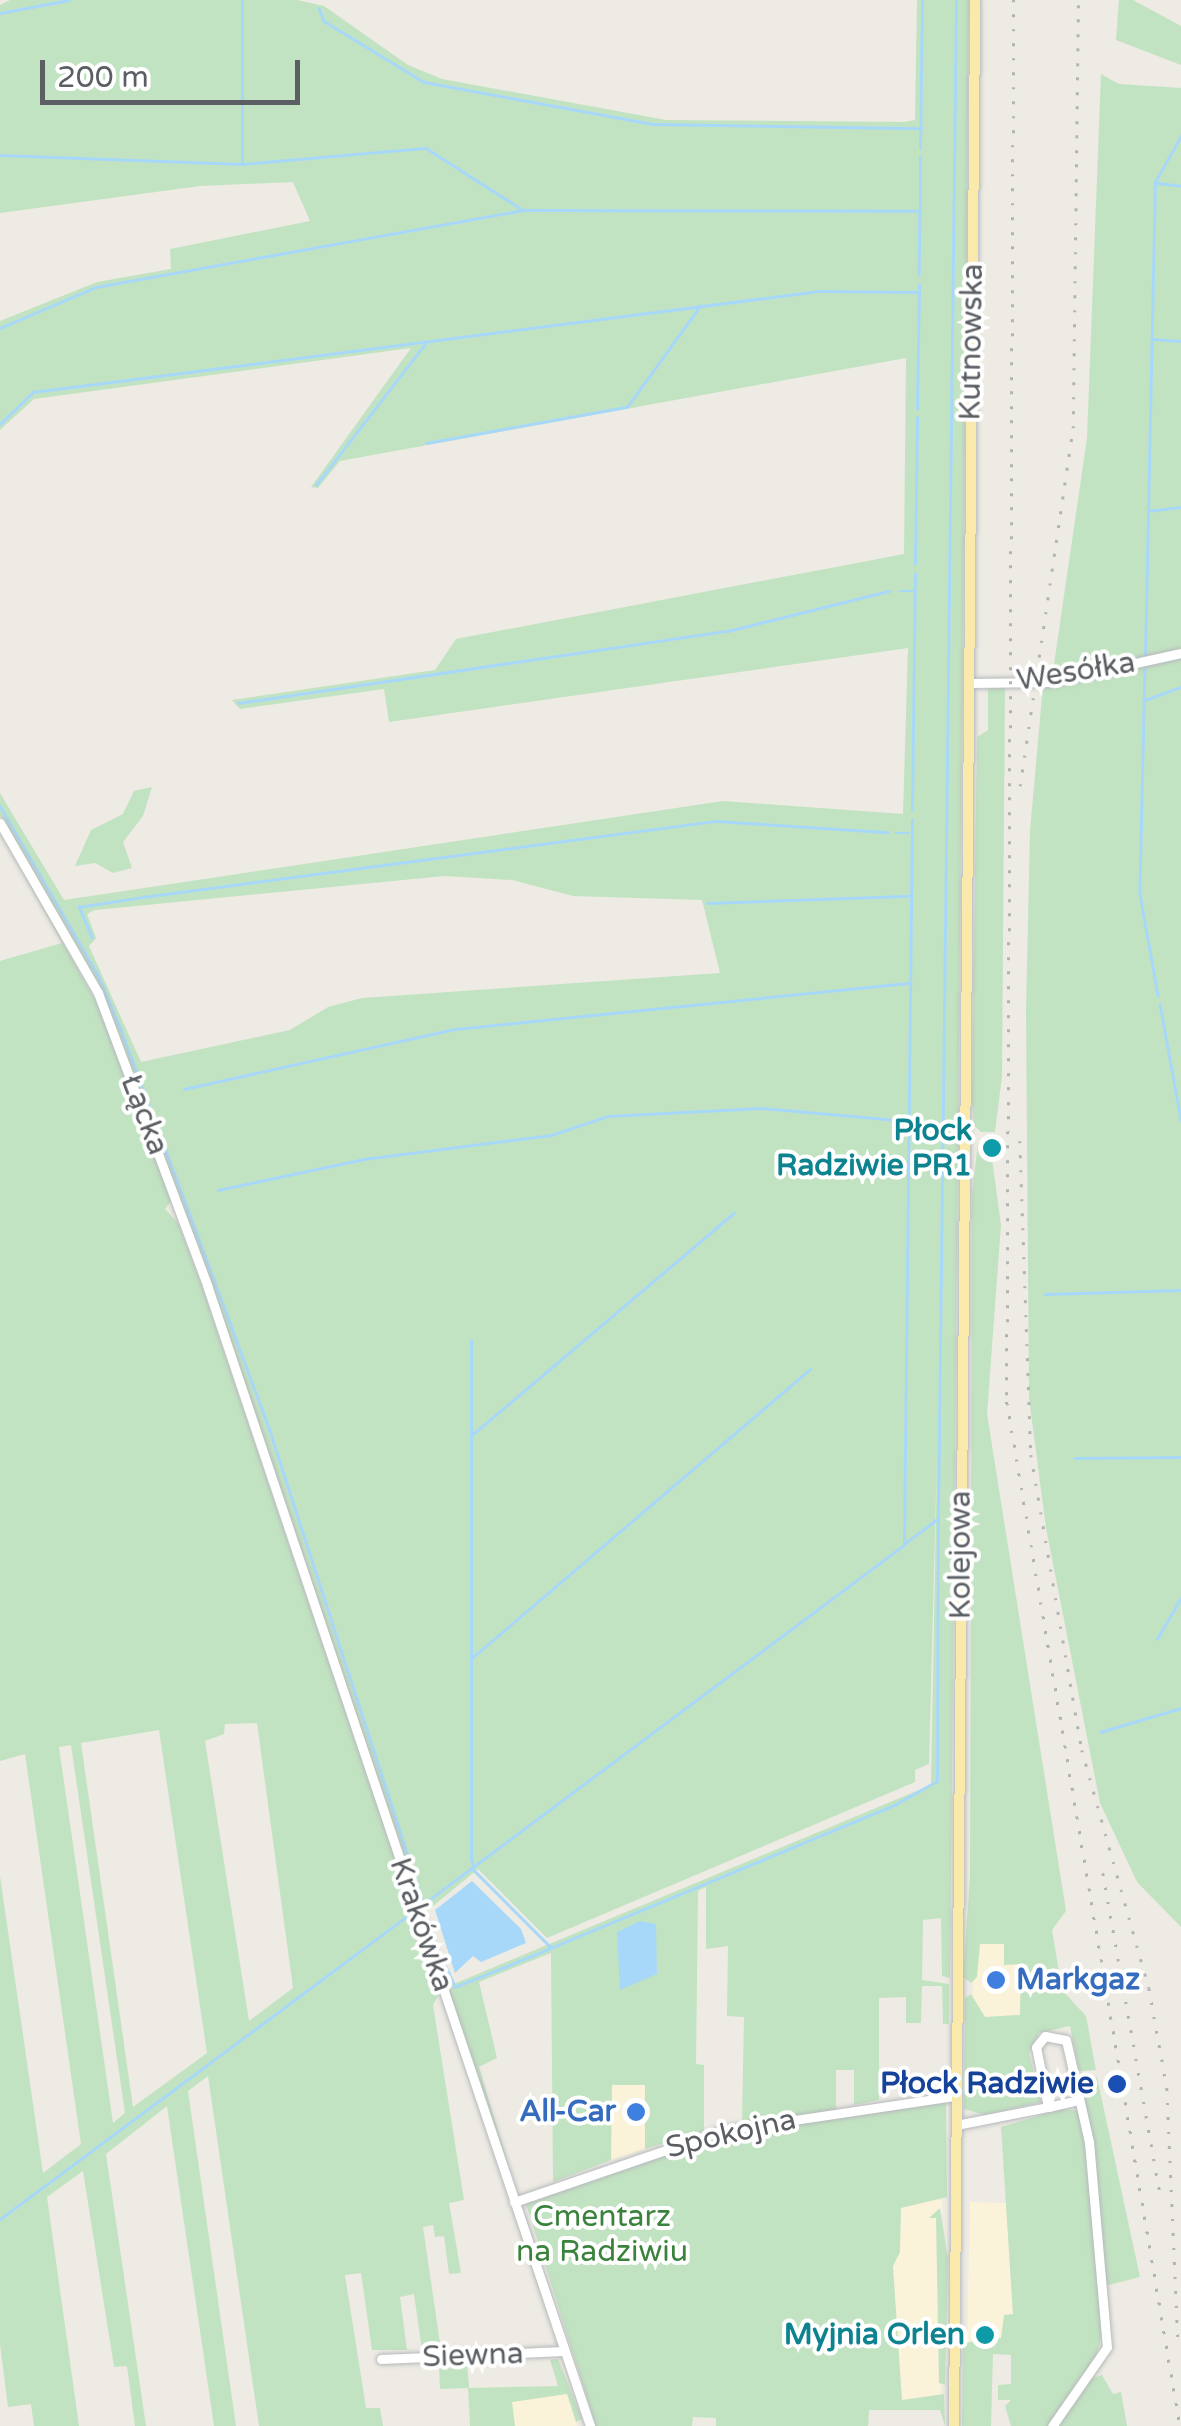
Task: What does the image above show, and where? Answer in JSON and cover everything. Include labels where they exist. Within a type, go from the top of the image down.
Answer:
[{"type":"main road","name":"Kutnowska","points":[[969,683],[975,0]]},
{"type":"main road","name":"Kolejowa","points":[[954,2426],[969,683]]},
{"type":"street","name":"Wesółka","points":[[969,683],[1050,682],[1181,653]]},
{"type":"street","name":"Łącka","points":[[0,823],[102,1002],[254,1423]]},
{"type":"street","name":"Krakówka","points":[[254,1423],[590,2426]]},
{"type":"street","points":[[1048,2107],[1036,2048],[1052,2034],[1066,2040],[1089,2142],[1098,2279],[1108,2346],[1052,2426]]},
{"type":"street","name":"Spokojna","points":[[514,2202],[721,2131],[956,2096]]},
{"type":"street","points":[[956,2125],[1078,2100]]},
{"type":"street","name":"Siewna","points":[[381,2359],[564,2351]]},
{"type":"shaded area","name":"Markgaz","points":[[980,1944],[1004,1944],[1021,1964],[1020,2015],[985,2017],[971,1999]]},
{"type":"shaded area","points":[[611,2085],[645,2085],[645,2149],[611,2160]]},
{"type":"shaded area","points":[[942,2199],[941,2410],[886,2410],[887,2208]]},
{"type":"shaded area","points":[[970,2202],[1006,2203],[1015,2349],[967,2343]]},
{"type":"shaded area","points":[[565,2386],[577,2426],[470,2426],[468,2388]]},
{"type":"green space","points":[[10,0],[297,0],[324,6],[408,65],[442,79],[666,120],[904,122],[915,120],[917,0],[969,0],[950,1978],[942,1976],[941,1918],[923,1920],[922,1980],[949,1984],[949,2024],[943,2024],[942,1986],[922,1986],[921,2023],[906,2023],[906,1997],[879,1998],[879,2100],[854,2105],[854,2070],[836,2070],[836,2110],[742,2123],[744,2017],[727,2016],[728,1946],[706,1949],[706,1887],[698,1891],[696,2064],[704,2065],[704,2131],[645,2149],[645,2085],[612,2085],[611,2160],[553,2182],[551,1953],[479,1982],[497,2058],[479,2067],[517,2194],[426,1924],[430,1920],[451,1985],[931,1785],[937,1457],[929,1764],[915,1770],[915,1782],[547,1938],[478,1869],[427,1911],[419,1910],[202,1255],[85,962],[0,815],[0,793],[64,900],[723,801],[903,814],[908,648],[389,722],[384,689],[240,709],[232,700],[435,670],[456,639],[904,554],[906,358],[340,461],[318,488],[311,487],[411,348],[34,399],[0,430],[0,321],[97,282],[171,269],[170,249],[310,221],[293,182],[200,186],[0,213],[0,5]],"holes":[[[445,876],[512,880],[573,896],[702,900],[720,973],[362,998],[328,1007],[290,1030],[141,1062],[89,946],[96,938],[87,914],[95,910]]]},
{"type":"green space","points":[[1119,0],[1133,0],[1181,26],[1181,65],[1116,40]]},
{"type":"green space","points":[[1101,74],[1119,84],[1181,88],[1181,650],[1052,678],[1087,438]]},
{"type":"green space","points":[[1181,658],[1181,1927],[1137,1882],[1100,1803],[1046,1528],[1029,1398],[1026,1010],[1030,831],[1043,685]]},
{"type":"green space","points":[[1005,686],[1002,1076],[995,1132],[981,1132],[974,1125],[972,1100],[977,737],[988,730],[988,689]]},
{"type":"green space","points":[[152,787],[143,816],[123,842],[132,868],[113,873],[95,863],[75,866],[91,830],[123,814],[134,791]]},
{"type":"green space","points":[[0,831],[99,1007],[172,1200],[165,1209],[178,1223],[202,1286],[440,1993],[433,2005],[464,2200],[449,2203],[461,2273],[449,2274],[444,2236],[435,2237],[433,2225],[423,2227],[441,2350],[422,2350],[414,2294],[400,2297],[407,2350],[372,2350],[361,2273],[345,2275],[366,2408],[380,2408],[383,2426],[259,2426],[208,2076],[188,2091],[236,2426],[214,2426],[167,2106],[106,2154],[146,2426],[135,2426],[127,2366],[114,2367],[83,2171],[47,2197],[79,2426],[34,2426],[31,2404],[8,2407],[0,2344],[0,1876],[43,2173],[81,2144],[25,1754],[0,1761],[0,961],[62,943]],"holes":[[[257,1723],[293,1988],[249,2021],[205,1741],[224,1734],[225,1724]],[[159,1730],[207,2053],[133,2107],[81,1743]],[[71,1745],[125,2113],[113,2123],[59,1747]]]},
{"type":"green space","points":[[989,1137],[1001,1225],[987,1414],[1066,1911],[1052,1930],[1062,1990],[1086,2016],[1096,2070],[1079,2071],[1070,2026],[1039,2033],[1029,2053],[1041,2102],[985,2115],[964,2109],[965,1998],[971,1994],[985,2017],[1020,2015],[1021,1964],[1004,1965],[1004,1944],[980,1944],[977,1977],[971,1983],[963,1977],[970,1877],[972,1194],[978,1143]]},
{"type":"green space","points":[[1097,2077],[1140,2277],[1105,2286],[1082,2080]]},
{"type":"green space","name":"Cmentarz na Radziwiu","points":[[946,2100],[947,2197],[901,2208],[900,2252],[893,2266],[902,2400],[944,2394],[945,2426],[940,2410],[869,2410],[868,2426],[716,2426],[716,2418],[693,2417],[692,2426],[596,2426],[525,2201],[723,2133]]},
{"type":"green space","points":[[1062,2109],[1080,2111],[1086,2139],[1102,2335],[1095,2360],[1049,2426],[1011,2426],[1005,2406],[1011,2400],[998,2400],[998,2385],[1011,2384],[1011,2355],[993,2354],[991,2426],[962,2426],[963,2343],[1001,2338],[1004,2315],[1013,2314],[1001,2127]]},
{"type":"green space","points":[[940,2208],[948,2259],[945,2385],[939,2383],[936,2218],[929,2218]]},
{"type":"green space","points":[[558,2359],[582,2419],[576,2422],[567,2394],[512,2402],[515,2426],[470,2426],[468,2388],[440,2389],[439,2363],[467,2362],[469,2388],[558,2386],[550,2360]]},
{"type":"green space","points":[[1102,2375],[1113,2394],[1121,2392],[1127,2426],[1056,2426],[1090,2379]]},
{"type":"water","points":[[472,1881],[521,1929],[526,1943],[481,1962],[473,1956],[455,1973],[435,1910]]},
{"type":"water","points":[[640,1921],[656,1924],[657,1974],[620,1990],[617,1932]]},
{"type":"waterway","points":[[0,13],[69,0]]},
{"type":"waterway","points":[[242,0],[242,163]]},
{"type":"waterway","points":[[920,148],[922,0]]},
{"type":"waterway","points":[[938,1519],[956,0]]},
{"type":"waterway","points":[[319,8],[324,21],[424,82],[652,124],[921,128]]},
{"type":"waterway","points":[[1145,657],[1155,182],[1181,136]]},
{"type":"waterway","points":[[0,155],[242,164],[426,148],[520,208]]},
{"type":"waterway","points":[[920,157],[920,210]]},
{"type":"waterway","points":[[1158,183],[1181,186]]},
{"type":"waterway","points":[[0,328],[96,287],[523,210],[920,211],[919,275]]},
{"type":"waterway","points":[[917,409],[919,285]]},
{"type":"waterway","points":[[0,424],[33,392],[819,291],[919,292]]},
{"type":"waterway","points":[[426,443],[627,407],[700,306]]},
{"type":"waterway","points":[[1153,339],[1181,341]]},
{"type":"waterway","points":[[316,485],[425,344]]},
{"type":"waterway","points":[[915,564],[917,418]]},
{"type":"waterway","points":[[1148,511],[1181,507]]},
{"type":"waterway","points":[[912,810],[915,574]]},
{"type":"waterway","points":[[238,703],[728,631],[889,591]]},
{"type":"waterway","points":[[900,591],[913,591]]},
{"type":"waterway","points":[[1145,667],[1140,894],[1158,995]]},
{"type":"waterway","points":[[1145,700],[1181,687]]},
{"type":"waterway","points":[[0,806],[98,975],[120,1027],[269,1428],[423,1902]]},
{"type":"waterway","points":[[422,1905],[904,1545],[912,820]]},
{"type":"waterway","points":[[92,938],[79,907],[143,897],[716,821],[888,832]]},
{"type":"waterway","points":[[896,833],[909,833]]},
{"type":"waterway","points":[[707,903],[911,896]]},
{"type":"waterway","points":[[184,1089],[455,1029],[908,983]]},
{"type":"waterway","points":[[1160,1004],[1181,1120]]},
{"type":"waterway","points":[[218,1190],[364,1159],[551,1135],[608,1116],[761,1108],[907,1121]]},
{"type":"waterway","points":[[472,1435],[734,1213]]},
{"type":"waterway","points":[[1045,1294],[1181,1290]]},
{"type":"waterway","points":[[439,1952],[455,1987],[551,1948],[474,1871],[471,1859],[471,1341]]},
{"type":"waterway","points":[[473,1657],[810,1369]]},
{"type":"waterway","points":[[1075,1458],[1181,1457]]},
{"type":"waterway","points":[[553,1947],[896,1804],[937,1781],[938,1519],[905,1544]]},
{"type":"waterway","points":[[1157,1639],[1181,1598]]},
{"type":"waterway","points":[[1100,1732],[1181,1708]]},
{"type":"waterway","points":[[0,2219],[410,1914]]},
{"type":"railway","points":[[1014,0],[1007,1402],[1180,2426]]},
{"type":"railway","points":[[1020,786],[1073,428],[1078,0]]},
{"type":"railway","points":[[1020,1141],[1031,1455],[1082,1750],[1149,1988],[1167,2088],[1178,2345]]},
{"type":"railway","points":[[1103,1873],[1161,2198]]},
{"type":"place","name":"Płock Radziwie PR1","points":[[992,1148]]},
{"type":"place","name":"Markgaz","points":[[996,1980]]},
{"type":"place","name":"Płock Radziwie","points":[[1117,2084]]},
{"type":"place","name":"All-Car","points":[[636,2112]]},
{"type":"place","name":"Myjnia Orlen","points":[[985,2335]]}]
